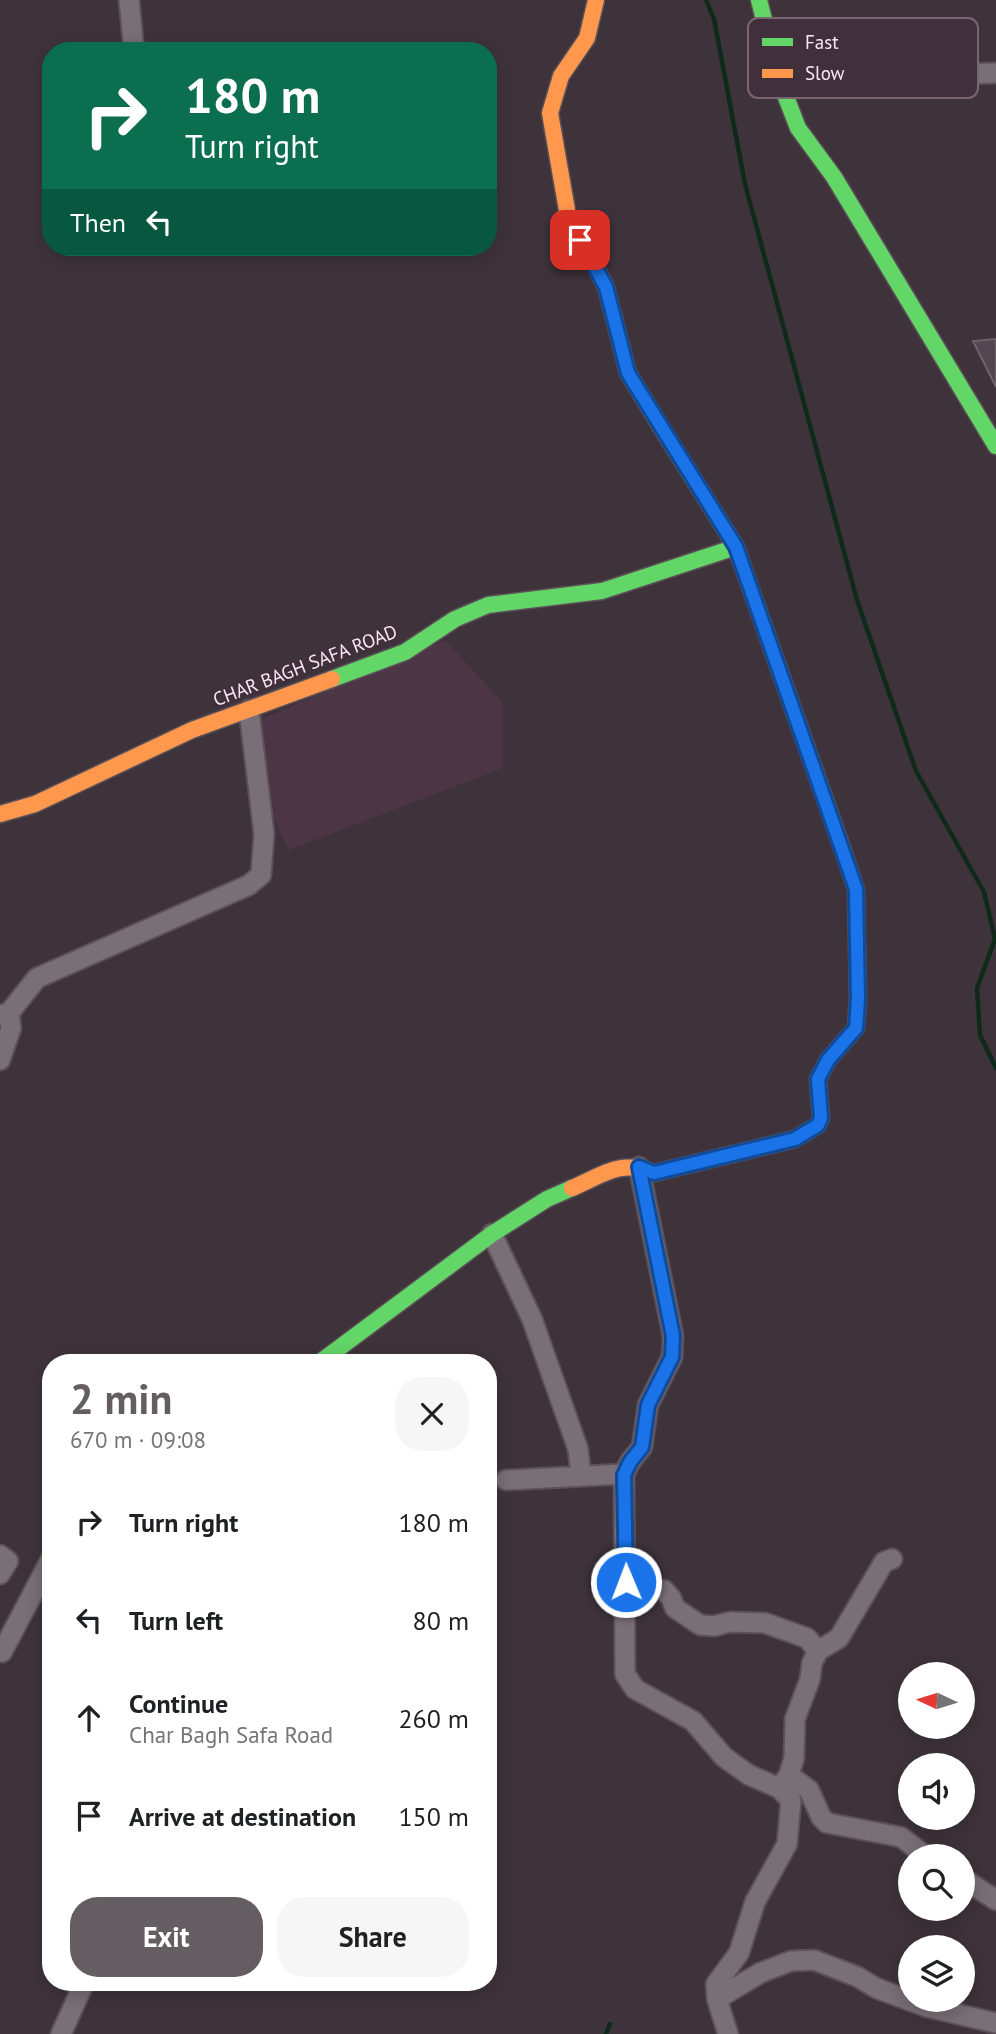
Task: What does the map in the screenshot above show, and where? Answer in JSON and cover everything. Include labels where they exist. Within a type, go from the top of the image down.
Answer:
[{"type":"street","points":[[129,0],[133,42]]},
{"type":"street","points":[[331,1354],[492,1234],[547,1199],[623,1166],[639,1167],[654,1173],[795,1139],[818,1125],[821,1118],[818,1079],[828,1060],[856,1028],[856,889],[736,547],[628,373],[606,287],[568,216],[550,113],[561,76],[587,38],[596,0]]},
{"type":"street","points":[[759,0],[764,18]]},
{"type":"street","points":[[978,73],[996,73]]},
{"type":"street","points":[[786,98],[798,128],[834,177],[996,446]]},
{"type":"street","name":"CHAR BAGH SAFA ROAD","points":[[0,814],[35,804],[192,730],[405,652],[455,620],[488,605],[602,591],[736,547]]},
{"type":"street","points":[[0,1060],[11,1028],[5,1014],[37,978],[249,885],[261,875],[264,834],[249,710]]},
{"type":"street","points":[[639,1167],[673,1336],[672,1357],[648,1405],[642,1447],[624,1475],[625,1674],[635,1689],[693,1721],[724,1757],[749,1775],[784,1781],[809,1790],[821,1817],[827,1822],[901,1837],[910,1844]]},
{"type":"street","points":[[492,1234],[532,1319],[578,1449],[581,1476]]},
{"type":"street","points":[[506,1480],[624,1475]]},
{"type":"street","points":[[0,1555],[8,1561],[0,1574]]},
{"type":"street","points":[[728,2034],[717,1999],[716,1984],[739,1953],[755,1902],[787,1844],[791,1800],[784,1781],[794,1758],[795,1719],[810,1679],[812,1663],[818,1651],[839,1638],[884,1562],[892,1559]]},
{"type":"street","points":[[0,1651],[2,1652],[42,1576]]},
{"type":"street","points":[[626,1582],[664,1590],[671,1598],[674,1608],[700,1625],[765,1623],[807,1638],[818,1651]]},
{"type":"street","points":[[975,1886],[996,1900]]},
{"type":"street","points":[[717,1999],[760,1973],[791,1961],[814,1960],[927,2007],[996,2023]]},
{"type":"street","points":[[61,2034],[80,1991]]},
{"type":"shaded area","points":[[445,640],[503,703],[503,768],[289,850],[269,809],[239,729]]},
{"type":"building","points":[[996,339],[996,387],[973,341]]},
{"type":"waterway","points":[[706,0],[714,19],[745,184],[857,600],[916,771],[984,892],[995,939],[977,988],[980,1035],[996,1068]]},
{"type":"waterway","points":[[606,2034],[610,2024]]},
{"type":"traffic: fast","points":[[759,0],[764,18]]},
{"type":"traffic: fast","points":[[786,98],[798,128],[834,177],[996,446]]},
{"type":"traffic: fast","points":[[332,679],[405,652],[455,619],[488,605],[602,591],[736,547],[661,427]]},
{"type":"traffic: fast","points":[[736,547],[841,845]]},
{"type":"traffic: fast","points":[[331,1354],[492,1234],[547,1199],[572,1188]]},
{"type":"traffic: slow","points":[[596,0],[587,38],[561,76],[550,113],[568,216],[606,287],[628,373],[661,427]]},
{"type":"traffic: slow","points":[[0,814],[35,804],[192,730],[332,679]]},
{"type":"traffic: slow","points":[[572,1188],[621,1168],[642,1169],[654,1173],[795,1139],[818,1125],[821,1118],[818,1079],[828,1060],[856,1028],[856,889],[841,845]]},
{"type":"route","points":[[580,240],[606,287],[628,373],[736,547],[830,808],[856,889],[856,1028],[828,1060],[818,1079],[821,1118],[818,1125],[795,1139],[654,1173],[639,1167],[665,1285],[673,1336],[672,1357],[648,1405],[642,1447],[624,1475],[626,1582]]}]
